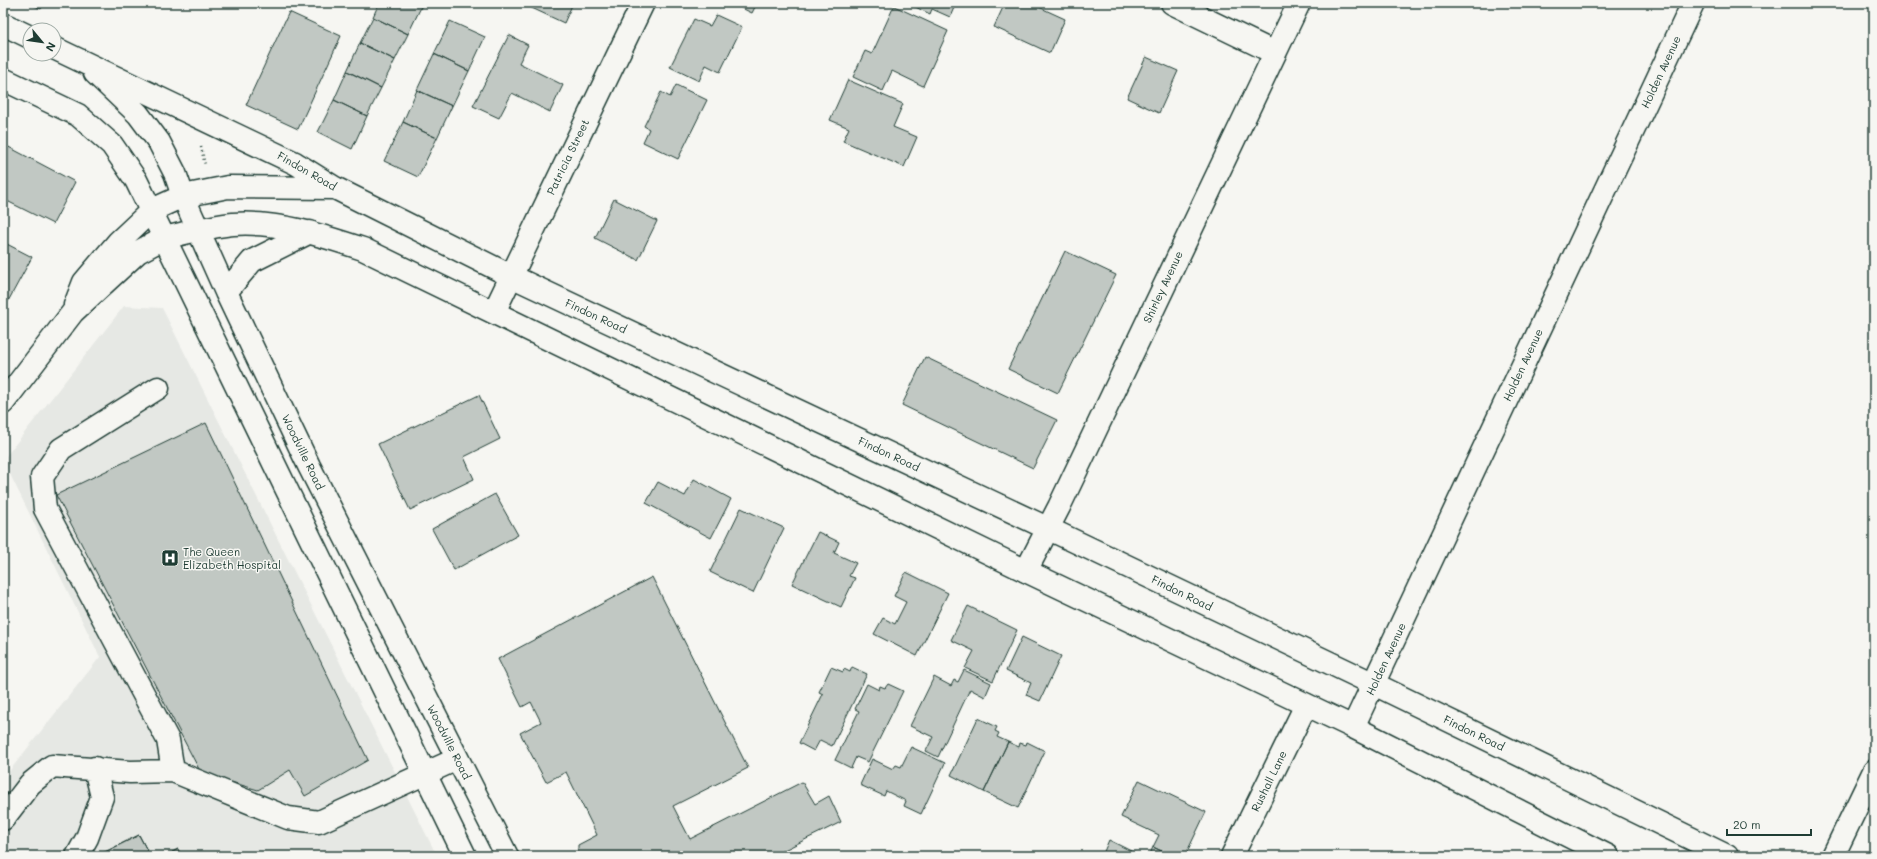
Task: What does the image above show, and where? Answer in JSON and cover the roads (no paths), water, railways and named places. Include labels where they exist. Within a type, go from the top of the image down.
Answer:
[{"type":"main road","name":"Patricia Street","points":[[494,312],[643,3]]},
{"type":"main road","points":[[1172,3],[1275,53]]},
{"type":"main road","name":"Shirley Avenue","points":[[1026,571],[1299,3]]},
{"type":"main road","name":"Holden Avenue","points":[[1353,728],[1693,3]]},
{"type":"main road","points":[[3,24],[22,33]]},
{"type":"main road","name":"Findon Road","points":[[62,52],[295,163],[336,188],[511,276],[1047,528],[1374,684],[1727,856]]},
{"type":"main road","name":"Woodville Road","points":[[84,62],[138,114],[159,142],[174,172],[183,196],[226,292],[309,466],[507,856]]},
{"type":"main road","points":[[3,79],[78,115],[112,145],[136,180],[152,210],[164,238],[465,856]]},
{"type":"main road","points":[[73,312],[84,282],[118,242],[152,210],[183,196],[228,187],[336,188]]},
{"type":"main road","points":[[3,403],[73,312],[138,252],[164,238],[234,224],[261,224],[310,232],[363,249],[1026,571],[1306,705],[1608,856]]},
{"type":"main road","points":[[226,292],[252,261],[310,232]]},
{"type":"main road","points":[[158,388],[61,449],[42,477],[45,509],[168,740],[174,771]]},
{"type":"main road","name":"Rushall Lane","points":[[1232,856],[1306,705]]},
{"type":"main road","points":[[3,819],[30,784],[52,766],[95,768],[130,772],[174,771],[288,818],[319,822],[457,759]]},
{"type":"main road","points":[[77,856],[87,838],[102,797],[95,768]]},
{"type":"main road","points":[[1833,856],[1874,771]]},
{"type":"place","name":"The Queen Elizabeth Hospital","points":[[170,558]]}]
